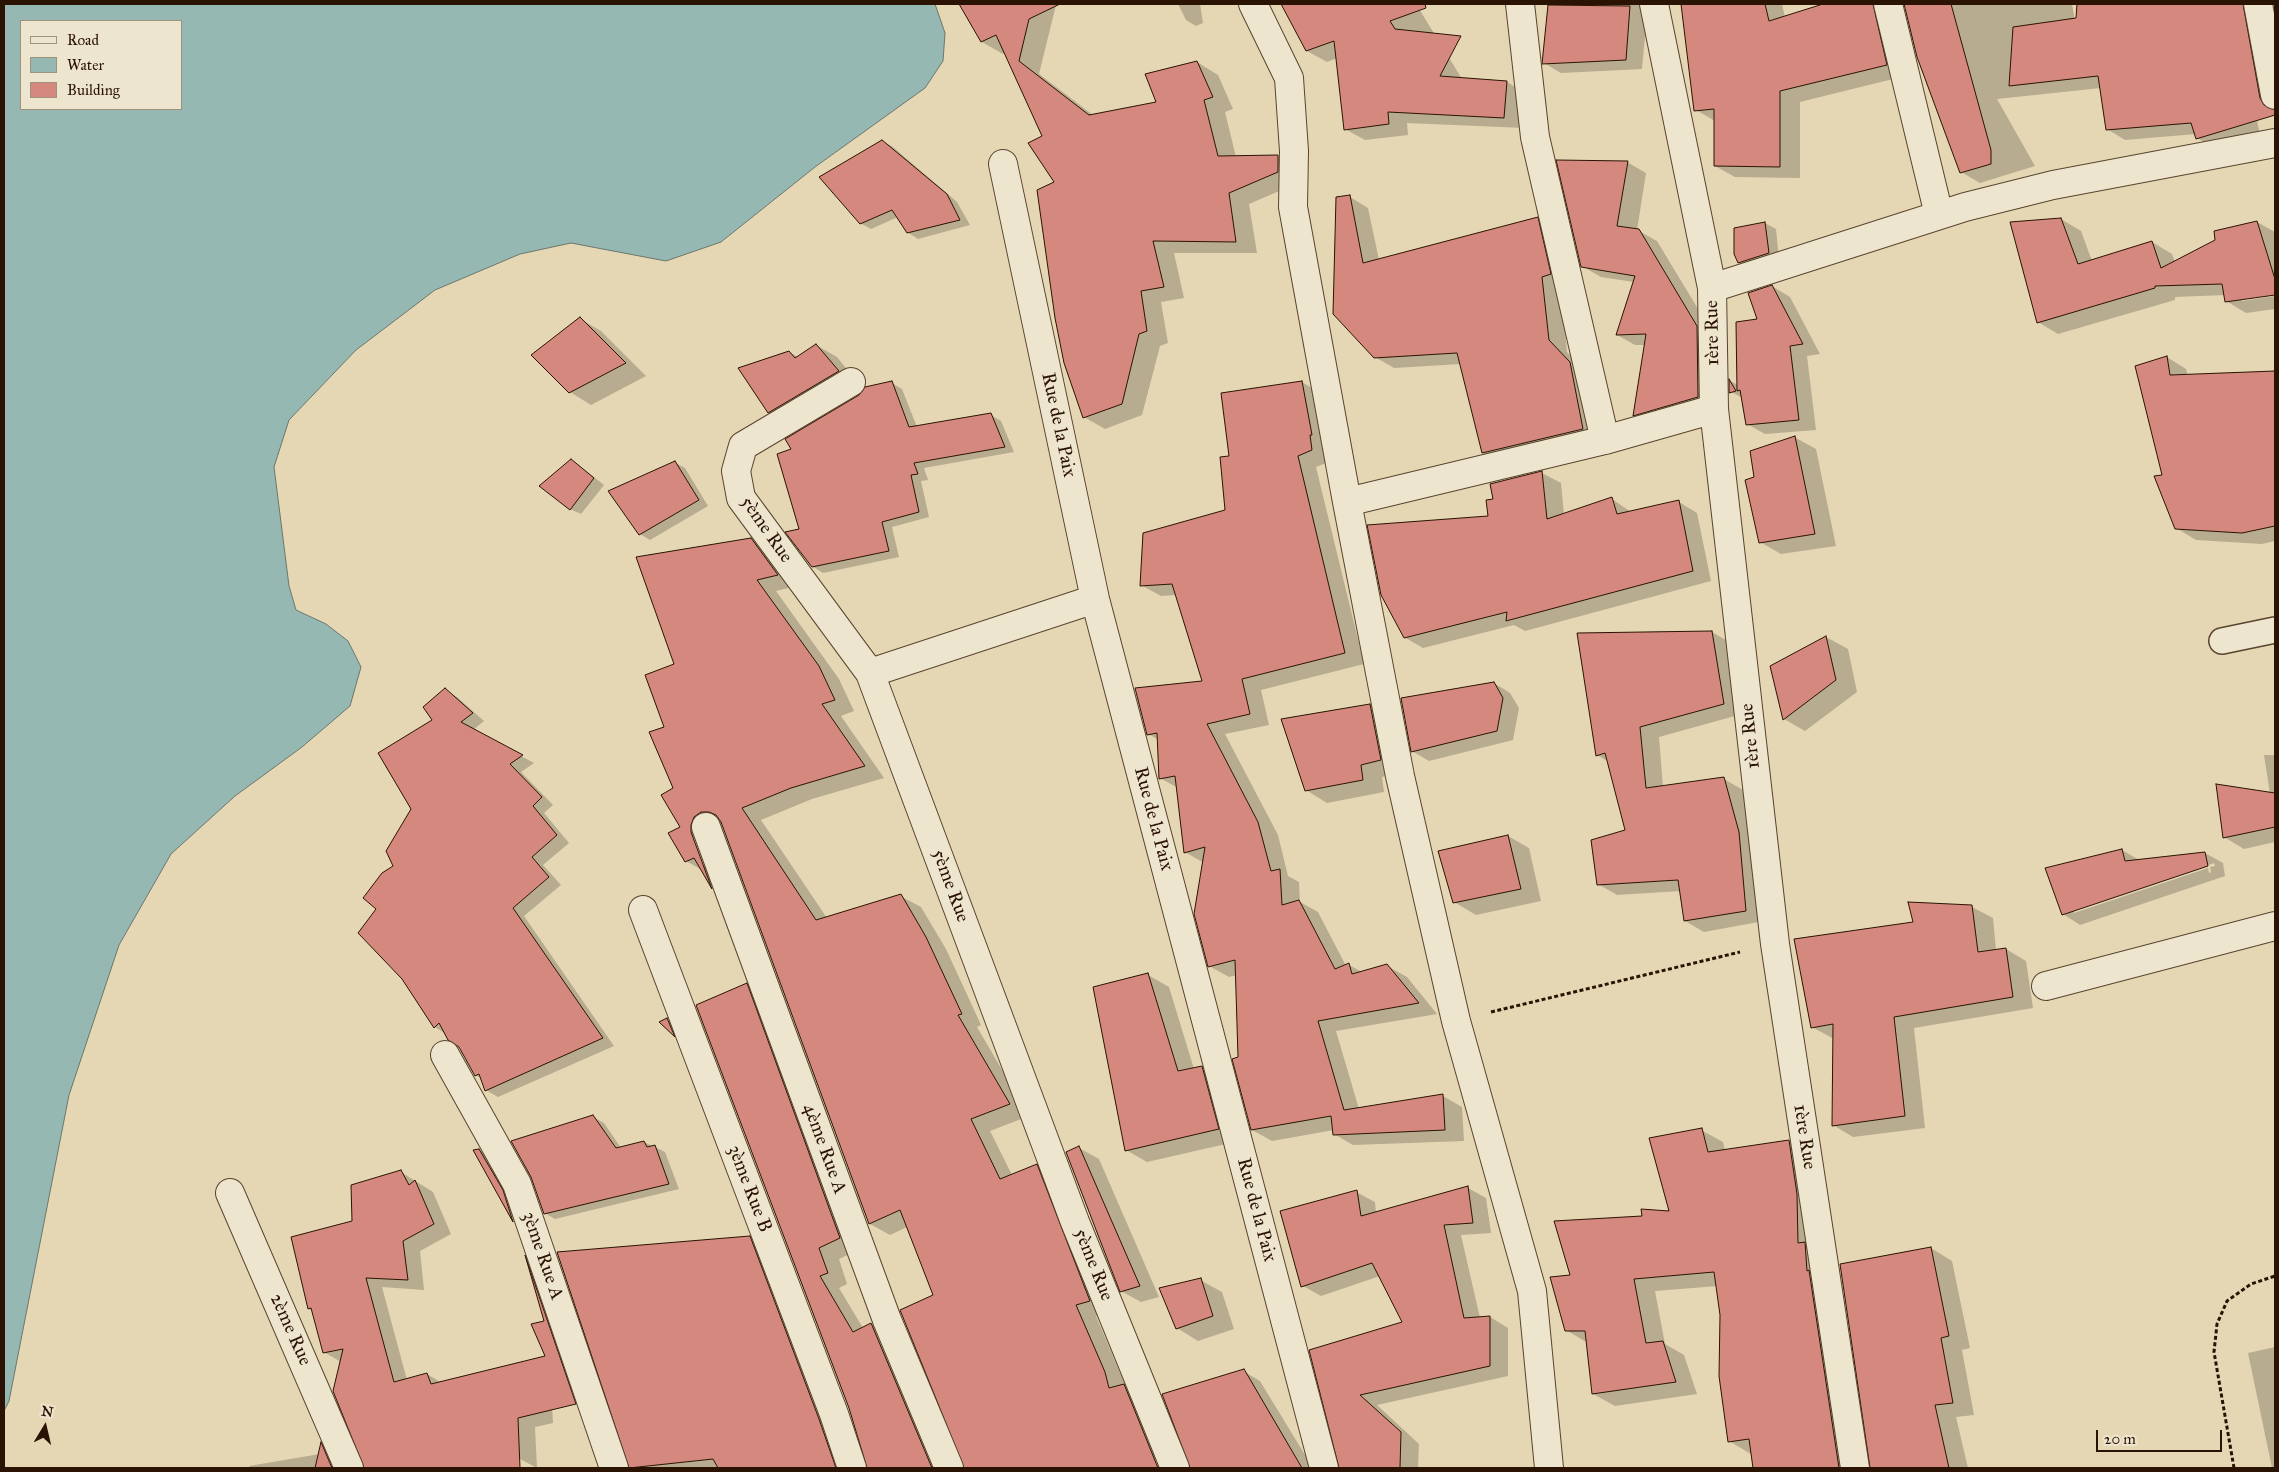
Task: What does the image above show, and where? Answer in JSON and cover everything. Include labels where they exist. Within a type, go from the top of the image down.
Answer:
[{"type":"street","points":[[1253,4],[1289,78],[1294,151],[1293,207],[1347,502],[1400,776],[1456,1021],[1532,1291],[1549,1468]]},
{"type":"street","points":[[1520,4],[1535,137],[1605,440]]},
{"type":"street","name":"1ère Rue","points":[[1654,4],[1712,288],[1714,409],[1775,944],[1855,1468]]},
{"type":"street","points":[[1888,4],[1939,215]]},
{"type":"street","points":[[2258,4],[2275,96]]},
{"type":"street","points":[[1712,288],[1939,215],[2053,185],[2275,143]]},
{"type":"street","name":"Rue de la Paix","points":[[1003,164],[1096,598],[1324,1468]]},
{"type":"street","name":"5ème Rue","points":[[851,382],[743,446],[736,471],[741,498],[870,673],[1075,1222],[1175,1468]]},
{"type":"street","points":[[1347,502],[1605,440],[1714,409]]},
{"type":"street","points":[[870,673],[1096,598]]},
{"type":"street","name":"4ème Rue A","points":[[706,827],[886,1320],[931,1431],[949,1468]]},
{"type":"street","name":"3ème Rue B","points":[[643,910],[830,1404],[852,1468]]},
{"type":"street","points":[[2046,986],[2275,926]]},
{"type":"street","name":"3ème Rue A","points":[[445,1055],[518,1184],[614,1468]]},
{"type":"street","name":"2ème Rue","points":[[230,1193],[349,1468]]},
{"type":"lane","points":[[2222,641],[2275,630]]},
{"type":"path","points":[[1456,1021],[1775,944]]},
{"type":"path","points":[[2234,1468],[2214,1352],[2217,1324],[2227,1301],[2252,1284],[2275,1276]]},
{"type":"water","points":[[4,4],[935,4],[945,33],[943,61],[925,88],[815,167],[721,242],[666,261],[571,243],[520,254],[435,290],[356,350],[289,420],[274,467],[289,586],[296,610],[326,624],[348,641],[361,667],[350,706],[302,747],[235,796],[171,854],[119,945],[69,1095],[9,1401],[4,1411]]},
{"type":"building","points":[[959,4],[1060,4],[1029,19],[1019,61],[1089,115],[1156,102],[1145,74],[1197,61],[1213,97],[1204,100],[1218,156],[1278,155],[1278,172],[1229,193],[1236,242],[1153,241],[1164,287],[1141,291],[1147,331],[1139,334],[1122,404],[1083,418],[1064,363],[1055,318],[1037,190],[1054,182],[1028,143],[1042,136],[996,35],[981,42]]},
{"type":"building","points":[[1281,4],[1425,4],[1426,8],[1390,21],[1395,29],[1461,36],[1440,76],[1507,81],[1504,118],[1388,112],[1389,124],[1344,130],[1334,41],[1306,51]]},
{"type":"building","points":[[1681,4],[1765,4],[1769,21],[1823,4],[1873,4],[1887,65],[1780,91],[1780,167],[1714,166],[1714,109],[1694,111]]},
{"type":"building","points":[[1904,4],[1951,4],[1991,150],[1991,164],[1960,173],[1917,57]]},
{"type":"building","points":[[2077,4],[2243,4],[2260,98],[2264,105],[2275,110],[2275,115],[2196,139],[2191,123],[2106,130],[2098,76],[2009,86],[2013,27],[2076,18]]},
{"type":"building","points":[[1548,5],[1630,6],[1626,60],[1542,64]]},
{"type":"building","points":[[882,140],[947,194],[960,220],[907,233],[892,210],[860,224],[819,177]]},
{"type":"building","points":[[1556,160],[1628,161],[1617,226],[1639,229],[1697,326],[1698,397],[1633,416],[1646,334],[1616,335],[1635,276],[1581,267]]},
{"type":"building","points":[[1350,195],[1363,263],[1538,217],[1551,274],[1542,277],[1549,340],[1570,362],[1583,429],[1482,453],[1457,353],[1374,358],[1333,314],[1336,197]]},
{"type":"building","points":[[2061,218],[2078,264],[2152,241],[2161,268],[2215,240],[2214,231],[2257,221],[2275,279],[2275,295],[2225,302],[2222,284],[2155,286],[2155,288],[2037,323],[2010,222]]},
{"type":"building","points":[[1765,222],[1769,253],[1738,263],[1734,254],[1734,228]]},
{"type":"building","points":[[1772,285],[1803,344],[1790,346],[1799,420],[1746,425],[1740,390],[1737,391],[1736,322],[1757,319],[1748,293]]},
{"type":"building","points":[[580,317],[626,363],[569,393],[531,355]]},
{"type":"building","points":[[816,344],[839,371],[768,413],[738,368],[789,351],[795,358]]},
{"type":"building","points":[[2167,356],[2170,375],[2275,371],[2275,526],[2242,533],[2175,529],[2154,476],[2162,475],[2135,366]]},
{"type":"building","points":[[1729,379],[1736,391],[1729,393]]},
{"type":"building","points":[[892,381],[909,427],[991,413],[1005,447],[914,463],[918,474],[911,475],[919,512],[882,522],[889,551],[812,567],[785,532],[799,529],[777,454],[791,449],[785,439],[859,395],[865,387]]},
{"type":"building","points":[[1302,381],[1312,435],[1310,435],[1312,450],[1298,456],[1345,653],[1242,679],[1250,714],[1207,724],[1258,822],[1271,871],[1280,869],[1282,905],[1299,900],[1335,969],[1349,963],[1352,974],[1387,964],[1419,1003],[1318,1021],[1344,1110],[1443,1094],[1445,1130],[1333,1135],[1331,1116],[1251,1130],[1232,1059],[1238,1057],[1235,960],[1208,967],[1194,914],[1205,847],[1184,853],[1175,776],[1159,779],[1157,733],[1147,735],[1135,688],[1202,681],[1172,584],[1140,586],[1143,533],[1225,510],[1220,457],[1229,456],[1221,393]]},
{"type":"building","points":[[1795,436],[1815,534],[1759,543],[1745,480],[1754,477],[1750,451]]},
{"type":"building","points":[[571,459],[594,478],[570,510],[539,486]]},
{"type":"building","points":[[675,461],[699,500],[639,535],[608,491]]},
{"type":"building","points":[[1542,471],[1547,519],[1612,497],[1617,514],[1679,500],[1693,571],[1506,621],[1507,612],[1404,638],[1381,595],[1367,525],[1488,516],[1486,500],[1493,499],[1490,484]]},
{"type":"building","points":[[751,538],[778,575],[757,580],[819,666],[835,700],[822,704],[865,766],[791,788],[742,808],[816,920],[901,894],[926,937],[962,1014],[958,1015],[1010,1104],[971,1119],[1000,1179],[1037,1164],[1090,1301],[1076,1305],[1105,1372],[1109,1388],[1124,1384],[1158,1468],[964,1468],[900,1310],[933,1295],[900,1210],[869,1224],[721,822],[716,815],[709,812],[701,812],[694,817],[691,825],[691,832],[712,889],[694,858],[685,862],[668,833],[680,827],[661,795],[673,788],[649,732],[664,727],[645,675],[674,664],[636,557]]},
{"type":"building","points":[[1712,631],[1724,704],[1640,727],[1646,788],[1724,777],[1739,832],[1746,911],[1684,921],[1678,880],[1597,885],[1591,840],[1625,830],[1605,753],[1596,756],[1577,633]]},
{"type":"building","points":[[1826,636],[1836,680],[1783,720],[1770,666]]},
{"type":"building","points":[[1494,682],[1503,698],[1497,731],[1411,752],[1401,698]]},
{"type":"building","points":[[445,688],[473,713],[461,722],[523,755],[510,764],[542,797],[533,806],[557,835],[532,857],[549,877],[513,908],[603,1038],[485,1091],[479,1074],[475,1076],[459,1047],[448,1040],[439,1023],[434,1028],[402,979],[358,933],[376,909],[363,898],[382,873],[393,866],[386,851],[411,809],[378,753],[432,720],[423,707]]},
{"type":"building","points":[[1370,704],[1381,760],[1361,765],[1363,780],[1305,791],[1281,719]]},
{"type":"building","points":[[2216,784],[2275,793],[2275,827],[2223,838]]},
{"type":"building","points":[[1508,835],[1521,889],[1453,903],[1438,851]]},
{"type":"building","points":[[2122,849],[2125,861],[2205,852],[2208,866],[2062,915],[2045,868]]},
{"type":"building","points":[[1908,902],[1972,905],[1978,952],[2006,948],[2013,997],[1894,1017],[1905,1116],[1832,1126],[1833,1024],[1811,1028],[1794,939],[1913,922]]},
{"type":"building","points":[[1148,973],[1178,1071],[1202,1066],[1219,1129],[1125,1151],[1093,987]]},
{"type":"building","points":[[747,983],[840,1238],[819,1248],[828,1273],[820,1276],[853,1332],[871,1323],[932,1468],[867,1468],[849,1408],[696,1005]]},
{"type":"building","points":[[667,1018],[675,1037],[659,1022]]},
{"type":"building","points":[[593,1115],[616,1148],[644,1141],[647,1147],[655,1145],[669,1184],[544,1214],[531,1177],[511,1141]]},
{"type":"building","points":[[1702,1128],[1708,1152],[1789,1140],[1797,1194],[1798,1243],[1805,1242],[1807,1271],[1809,1270],[1839,1468],[1753,1468],[1749,1439],[1728,1442],[1719,1376],[1720,1315],[1714,1272],[1634,1279],[1646,1343],[1663,1341],[1676,1382],[1592,1394],[1585,1331],[1565,1331],[1550,1277],[1570,1275],[1554,1221],[1642,1216],[1641,1209],[1669,1211],[1649,1138]]},
{"type":"building","points":[[1079,1146],[1140,1286],[1120,1292],[1066,1152]]},
{"type":"building","points":[[479,1149],[503,1190],[513,1222],[473,1150]]},
{"type":"building","points":[[401,1170],[409,1185],[415,1180],[434,1224],[403,1241],[408,1280],[366,1278],[394,1382],[427,1373],[431,1384],[545,1356],[531,1324],[544,1321],[525,1255],[576,1404],[518,1418],[520,1468],[364,1468],[333,1391],[343,1349],[323,1353],[311,1308],[308,1309],[291,1237],[352,1221],[351,1185]]},
{"type":"building","points":[[1468,1186],[1473,1223],[1444,1225],[1464,1318],[1490,1316],[1490,1366],[1360,1395],[1401,1432],[1400,1468],[1339,1468],[1309,1350],[1402,1322],[1372,1263],[1301,1287],[1280,1211],[1357,1190],[1361,1216]]},
{"type":"building","points":[[750,1236],[836,1468],[718,1468],[713,1459],[629,1468],[557,1252]]},
{"type":"building","points":[[1931,1247],[1949,1336],[1941,1338],[1953,1403],[1935,1405],[1949,1468],[1870,1468],[1840,1264]]},
{"type":"building","points":[[1201,1278],[1213,1316],[1176,1329],[1159,1288]]},
{"type":"building","points":[[1244,1369],[1302,1468],[1190,1468],[1162,1394]]},
{"type":"building","points":[[321,1442],[332,1468],[315,1468]]}]
